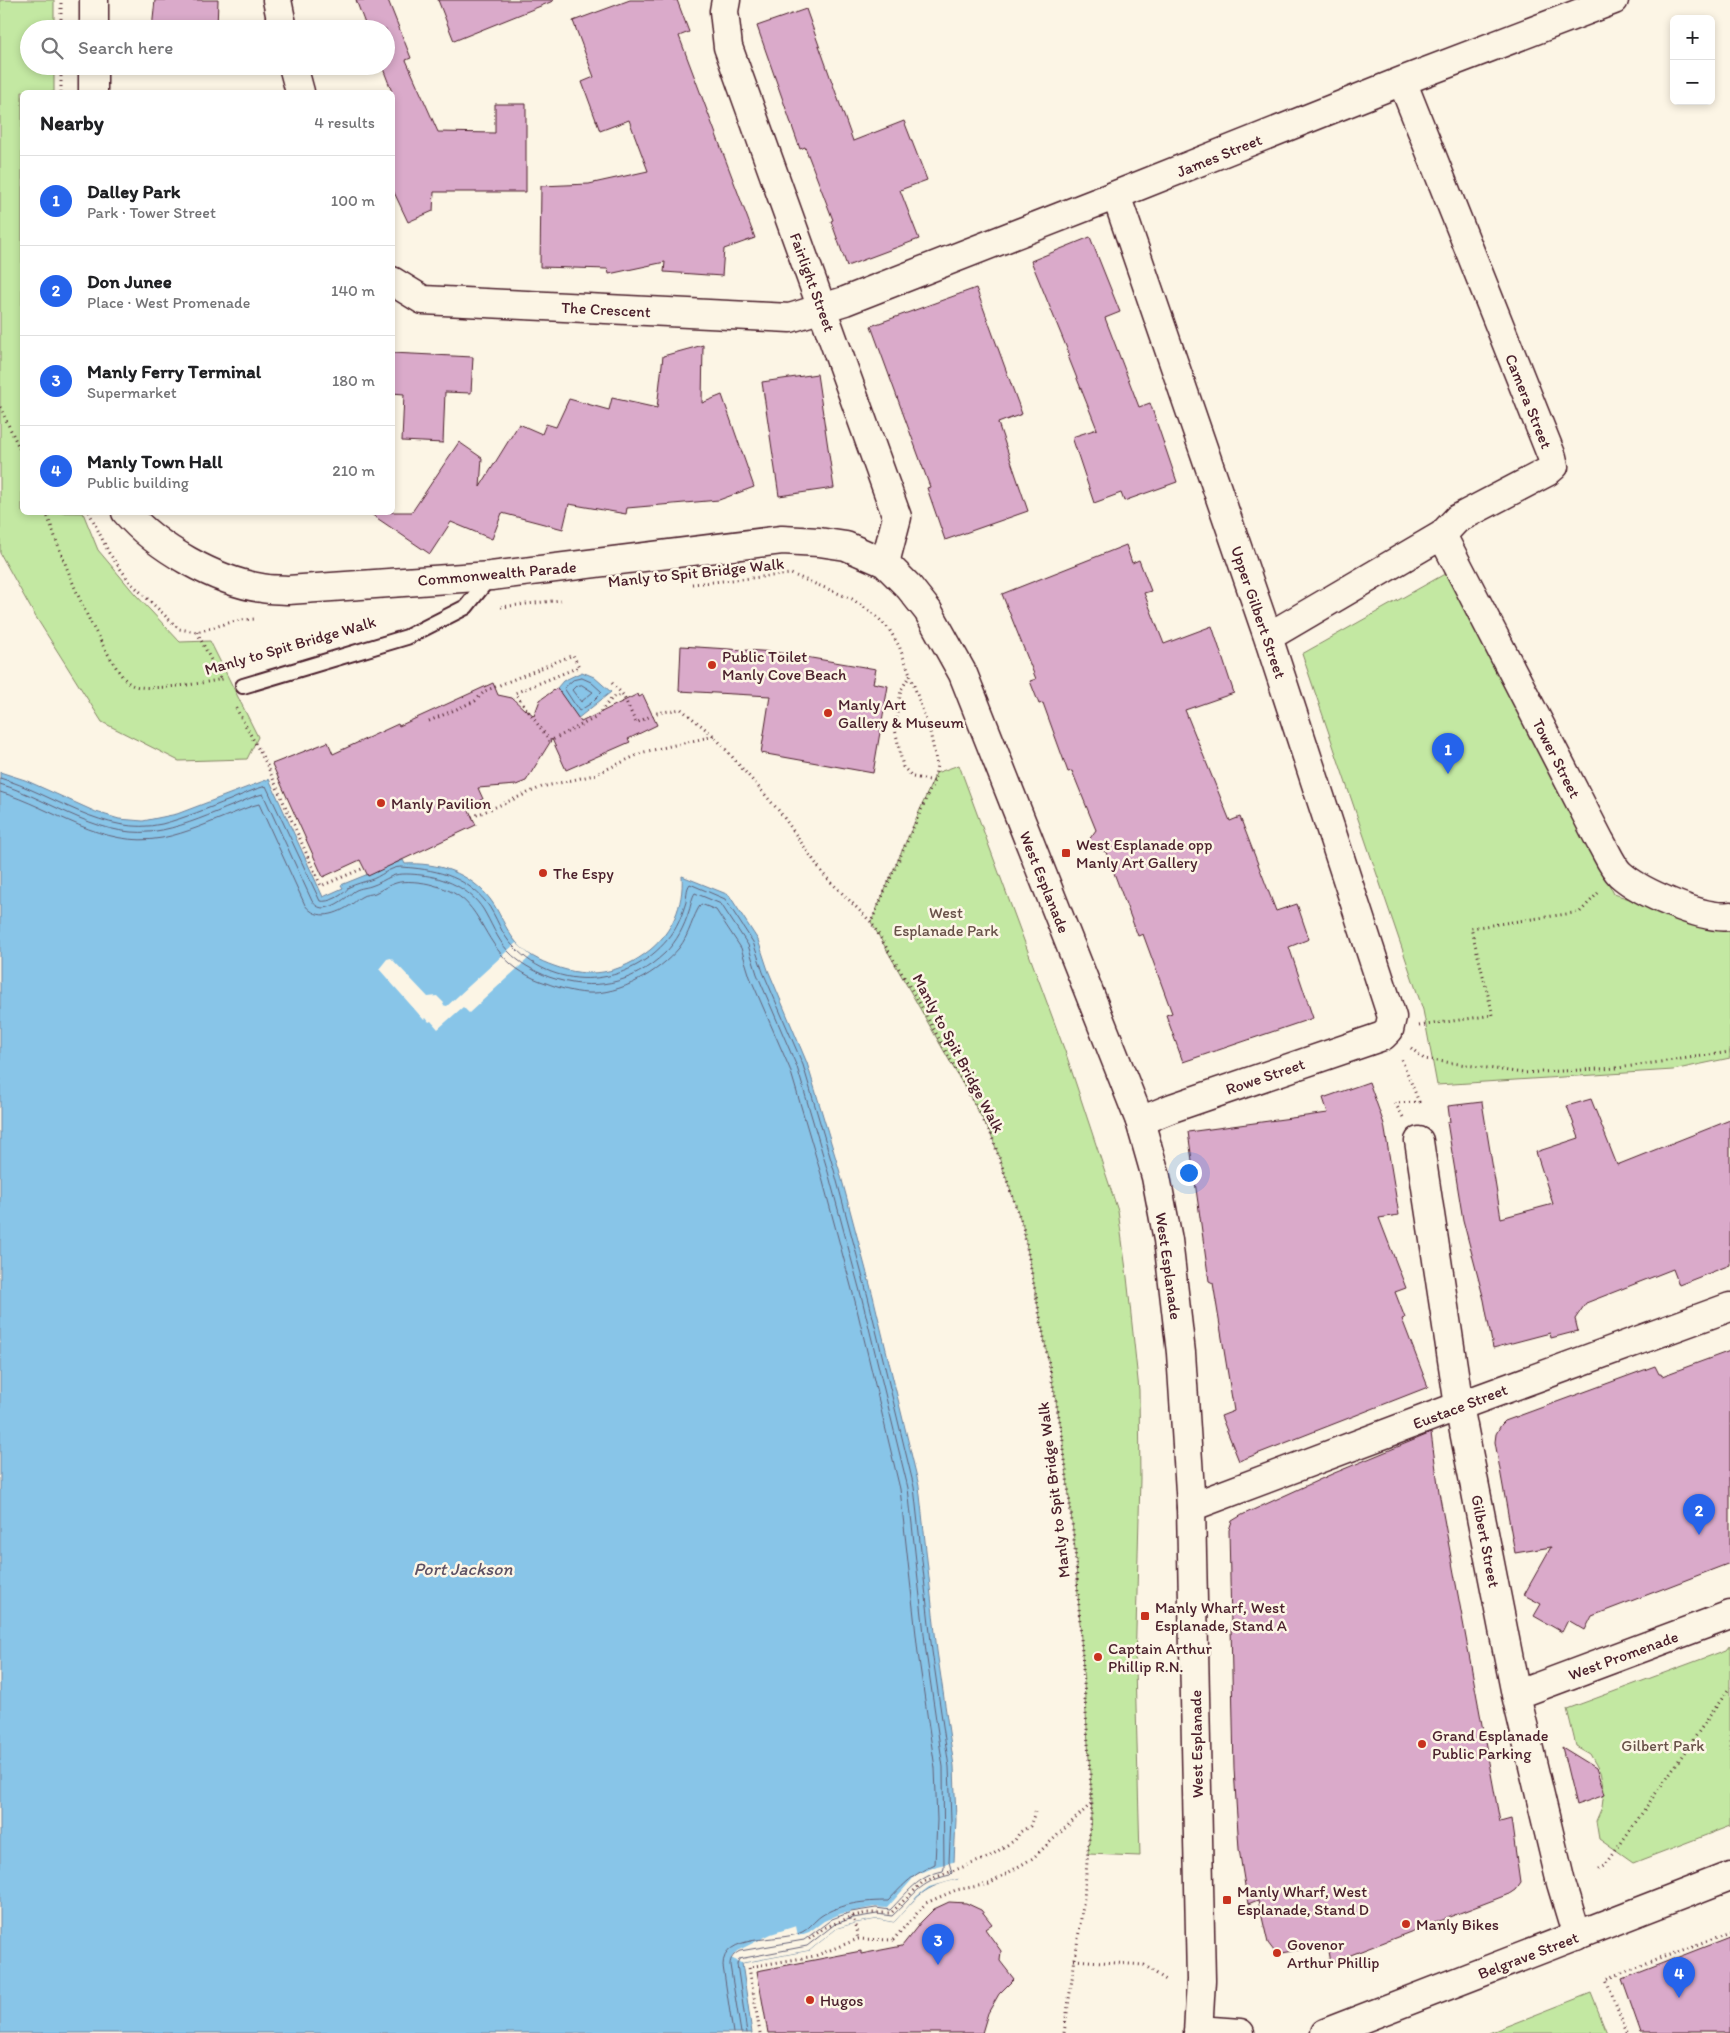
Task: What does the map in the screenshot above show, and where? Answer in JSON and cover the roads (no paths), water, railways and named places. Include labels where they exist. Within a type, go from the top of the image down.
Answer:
[{"type":"street","points":[[94,0],[94,20]]},
{"type":"street","points":[[276,0],[281,20]]},
{"type":"street","name":"Fairlight Street","points":[[726,0],[724,11],[728,47],[897,517],[885,563]]},
{"type":"street","name":"James Street","points":[[823,309],[1116,196],[1402,81],[1614,0]]},
{"type":"street","points":[[93,90],[94,75]]},
{"type":"street","points":[[295,75],[299,90]]},
{"type":"street","name":"Camera Street","points":[[1268,637],[1442,534],[1457,519],[1547,472],[1554,466],[1402,81]]},
{"type":"street","name":"Upper Gilbert Street","points":[[1116,196],[1268,637],[1392,1017],[1389,1030]]},
{"type":"street","name":"The Crescent","points":[[395,282],[423,300],[790,318],[823,309]]},
{"type":"street","name":"Commonwealth Parade","points":[[129,515],[137,525],[161,544],[192,564],[238,582],[262,588],[288,590],[491,576],[782,540],[846,546],[885,563]]},
{"type":"street","name":"Tower Street","points":[[1442,534],[1600,841],[1619,873],[1646,892],[1683,907],[1721,917],[1730,916]]},
{"type":"street","name":"West Esplanade","points":[[885,563],[909,587],[928,611],[963,674],[1140,1120],[1156,1177],[1168,1240],[1181,1353],[1191,1507],[1201,1961],[1198,2031]]},
{"type":"street","name":"Rowe Street","points":[[1140,1120],[1383,1036],[1389,1030]]},
{"type":"street","name":"Gilbert Street","points":[[1419,1142],[1459,1406],[1516,1695],[1561,1883],[1577,1936]]},
{"type":"street","name":"Eustace Street","points":[[1191,1507],[1730,1307]]},
{"type":"street","name":"West Promenade","points":[[1516,1695],[1730,1616]]},
{"type":"street","name":"Belgrave Street","points":[[1325,2033],[1730,1876]]},
{"type":"street","points":[[1198,2031],[1240,2033]]},
{"type":"lane","points":[[243,686],[408,637],[466,607],[491,576]]},
{"type":"water","points":[[582,672],[594,677],[611,692],[577,719],[557,688],[563,681]]},
{"type":"water","name":"Port Jackson","points":[[0,772],[25,780],[96,812],[119,819],[143,821],[177,814],[269,779],[323,897],[343,888],[341,885],[403,860],[405,864],[441,867],[463,876],[482,890],[494,904],[512,937],[524,950],[543,962],[567,970],[592,973],[604,972],[627,964],[650,950],[665,935],[675,917],[681,897],[682,876],[729,895],[758,940],[768,970],[807,1063],[839,1169],[873,1296],[919,1486],[937,1651],[954,1766],[956,1820],[954,1862],[958,1879],[937,1885],[922,1893],[894,1922],[877,1919],[854,1923],[837,1928],[810,1950],[742,1963],[752,2033],[0,2033]]},
{"type":"place","name":"Public Toilet Manly Cove Beach","points":[[712,665]]},
{"type":"place","name":"Manly Art Gallery & Museum","points":[[828,713]]},
{"type":"place","name":"Dalley Park","points":[[1448,774]]},
{"type":"place","name":"Manly Pavilion","points":[[381,803]]},
{"type":"place","name":"West Esplanade opp Manly Art Gallery","points":[[1066,853]]},
{"type":"place","name":"The Espy","points":[[543,873]]},
{"type":"place","name":"Don Junee","points":[[1699,1535]]},
{"type":"place","name":"Manly Wharf, West Esplanade, Stand A","points":[[1145,1616]]},
{"type":"place","name":"Captain Arthur Phillip R.N.","points":[[1098,1657]]},
{"type":"place","name":"Grand Esplanade Public Parking","points":[[1422,1744]]},
{"type":"place","name":"Manly Wharf, West Esplanade, Stand D","points":[[1227,1900]]},
{"type":"place","name":"Manly Bikes","points":[[1406,1924]]},
{"type":"place","name":"Govenor Arthur Phillip","points":[[1277,1953]]},
{"type":"place","name":"Manly Ferry Terminal","points":[[938,1965]]},
{"type":"place","name":"Manly Town Hall","points":[[1679,1998]]},
{"type":"place","name":"Hugos","points":[[810,2000]]},
{"type":"park label","name":"West Esplanade Park","points":[[946,921]]},
{"type":"park label","name":"Gilbert Park","points":[[1663,1745]]}]
